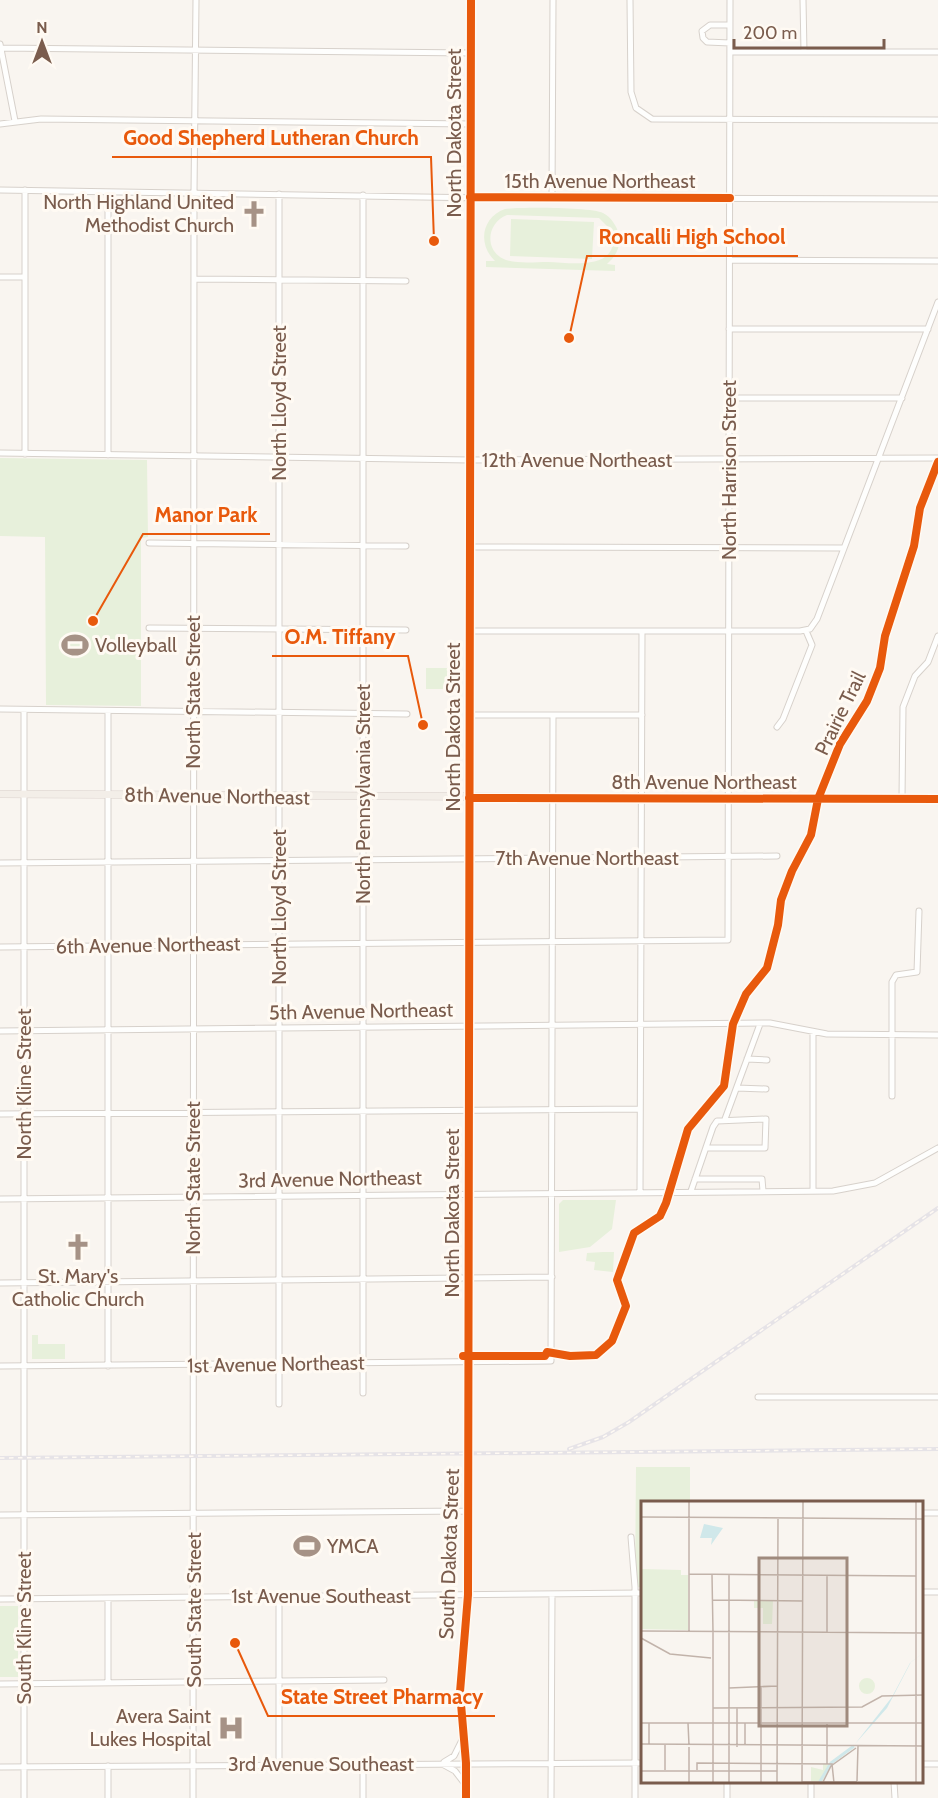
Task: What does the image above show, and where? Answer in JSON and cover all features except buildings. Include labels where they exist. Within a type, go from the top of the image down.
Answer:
[{"type":"main road","name":"8th Avenue Northeast","points":[[0,794],[938,799]]},
{"type":"street","name":"North State Street","points":[[194,1457],[193,862],[196,0]]},
{"type":"street","name":"North Dakota Street","points":[[468,1454],[471,0]]},
{"type":"street","points":[[552,198],[553,0]]},
{"type":"street","points":[[630,0],[631,93],[636,108],[643,114],[662,121],[938,120]]},
{"type":"street","name":"North Harrison Street","points":[[728,940],[730,0]]},
{"type":"street","points":[[803,0],[804,52]]},
{"type":"street","points":[[730,24],[710,24],[702,31],[702,38],[707,42],[730,43]]},
{"type":"street","points":[[15,121],[0,46],[471,53]]},
{"type":"street","points":[[730,52],[938,52]]},
{"type":"street","points":[[0,124],[41,119],[471,124]]},
{"type":"street","name":"15th Avenue Northeast","points":[[0,190],[552,198],[938,198]]},
{"type":"street","points":[[25,190],[25,454]]},
{"type":"street","points":[[108,192],[108,454]]},
{"type":"street","name":"North Lloyd Street","points":[[279,194],[279,1404]]},
{"type":"street","name":"North Pennsylvania Street","points":[[363,195],[363,1393]]},
{"type":"street","points":[[730,260],[938,261]]},
{"type":"street","points":[[0,277],[25,277]]},
{"type":"street","points":[[194,279],[406,281]]},
{"type":"street","points":[[469,631],[808,630],[817,619],[938,302]]},
{"type":"street","points":[[729,329],[928,329]]},
{"type":"street","points":[[729,398],[902,398]]},
{"type":"street","name":"12th Avenue Northeast","points":[[0,453],[470,460],[938,458]]},
{"type":"street","points":[[150,543],[406,546]]},
{"type":"street","points":[[470,547],[844,548]]},
{"type":"street","points":[[149,628],[406,630]]},
{"type":"street","points":[[777,727],[783,719],[812,645],[808,630]]},
{"type":"street","points":[[640,1192],[642,631]]},
{"type":"street","points":[[902,799],[903,707],[915,676],[928,662],[938,636]]},
{"type":"street","points":[[0,710],[406,714]]},
{"type":"street","name":"North Kline Street","points":[[24,710],[24,1458]]},
{"type":"street","points":[[108,711],[108,1366]]},
{"type":"street","points":[[469,715],[642,715]]},
{"type":"street","points":[[0,1282],[552,1277],[553,715]]},
{"type":"street","name":"7th Avenue Northeast","points":[[0,863],[777,856]]},
{"type":"street","points":[[892,1096],[892,979],[898,974],[916,974],[919,911]]},
{"type":"street","name":"6th Avenue Northeast","points":[[0,946],[728,940]]},
{"type":"street","points":[[725,1119],[760,1024]]},
{"type":"street","name":"5th Avenue Northeast","points":[[0,1031],[776,1024],[813,1032],[938,1035]]},
{"type":"street","points":[[813,1032],[813,1191]]},
{"type":"street","points":[[747,1059],[767,1060]]},
{"type":"street","points":[[737,1088],[766,1089]]},
{"type":"street","points":[[0,1114],[640,1109]]},
{"type":"street","points":[[691,1191],[706,1148],[717,1120],[766,1119],[765,1148],[706,1148]]},
{"type":"street","name":"3rd Avenue Northeast","points":[[0,1199],[845,1190],[866,1186],[938,1148]]},
{"type":"street","points":[[695,1179],[762,1179],[763,1191]]},
{"type":"street","name":"1st Avenue Northeast","points":[[0,1366],[551,1361],[552,1277]]},
{"type":"street","points":[[759,1397],[938,1397]]},
{"type":"street","name":"South Dakota Street","points":[[466,1798],[460,1680],[468,1595],[468,1454]]},
{"type":"street","name":"South State Street","points":[[193,1798],[194,1457]]},
{"type":"street","name":"South Kline Street","points":[[24,1458],[24,1798]]},
{"type":"street","points":[[0,1515],[468,1511]]},
{"type":"street","points":[[631,1537],[634,1593],[635,1798]]},
{"type":"street","name":"1st Avenue Southeast","points":[[0,1599],[641,1593]]},
{"type":"street","points":[[551,1798],[552,1594]]},
{"type":"street","points":[[279,1597],[279,1764]]},
{"type":"street","points":[[108,1598],[108,1683]]},
{"type":"street","points":[[0,1684],[384,1680]]},
{"type":"street","points":[[440,1763],[454,1756],[463,1734]]},
{"type":"street","name":"3rd Avenue Southeast","points":[[0,1767],[641,1762]]},
{"type":"street","points":[[440,1763],[455,1771],[466,1786]]},
{"type":"street","points":[[363,1764],[363,1798]]},
{"type":"street","points":[[108,1766],[108,1798]]},
{"type":"street","points":[[894,1783],[895,1798]]},
{"type":"green space","points":[[539,208],[603,213],[613,222],[619,235],[617,251],[607,264],[615,265],[615,271],[486,267],[486,261],[495,261],[486,247],[485,232],[487,224],[497,213],[505,209]],"holes":[[[507,215],[599,218],[612,231],[613,244],[609,253],[593,262],[511,261],[499,256],[491,244],[490,238],[495,224]]]},
{"type":"green space","points":[[511,219],[594,222],[592,259],[510,256]]},
{"type":"green space","points":[[0,458],[147,460],[148,537],[141,538],[141,706],[46,705],[45,537],[0,536]]},
{"type":"green space","points":[[426,668],[461,668],[461,689],[426,689]]},
{"type":"green space","points":[[563,1200],[616,1200],[612,1229],[590,1247],[559,1252],[559,1204]]},
{"type":"green space","points":[[614,1252],[613,1272],[594,1270],[595,1262],[586,1261],[587,1253]]},
{"type":"green space","points":[[32,1335],[38,1335],[38,1344],[65,1344],[65,1359],[32,1359]]},
{"type":"green space","points":[[636,1467],[690,1467],[690,1501],[641,1501],[641,1587],[635,1587]]},
{"type":"green space","points":[[0,1606],[18,1606],[18,1677],[0,1677]]},
{"type":"railway","points":[[569,1449],[603,1437],[629,1422],[938,1208]]},
{"type":"railway","points":[[0,1458],[938,1449]]},
{"type":"cycle path","points":[[466,1798],[466,1763],[460,1692],[468,1595],[471,0]]},
{"type":"cycle path","points":[[470,197],[730,198]]},
{"type":"cycle path","name":"Prairie Trail","points":[[463,1356],[545,1356],[547,1352],[570,1356],[596,1355],[612,1341],[626,1306],[617,1280],[634,1233],[660,1216],[688,1129],[724,1086],[733,1024],[746,994],[767,968],[778,925],[781,900],[792,871],[811,835],[818,799],[840,744],[867,701],[880,668],[885,636],[914,546],[920,508],[938,462]]},
{"type":"cycle path","points":[[469,798],[938,799]]},
{"type":"place","name":"North Highland United Methodist Church","points":[[254,214]]},
{"type":"place","name":"Good Shepherd Lutheran Church","points":[[434,241]]},
{"type":"place","name":"Roncalli High School","points":[[569,338]]},
{"type":"place","name":"Manor Park","points":[[93,621]]},
{"type":"place","name":"Volleyball","points":[[75,645]]},
{"type":"place","name":"O.M. Tiffany","points":[[423,725]]},
{"type":"place","name":"St. Mary's Catholic Church","points":[[78,1247]]},
{"type":"place","name":"YMCA","points":[[307,1546]]},
{"type":"place","name":"State Street Pharmacy","points":[[235,1643]]},
{"type":"place","name":"Avera Saint Lukes Hospital","points":[[231,1728]]}]
